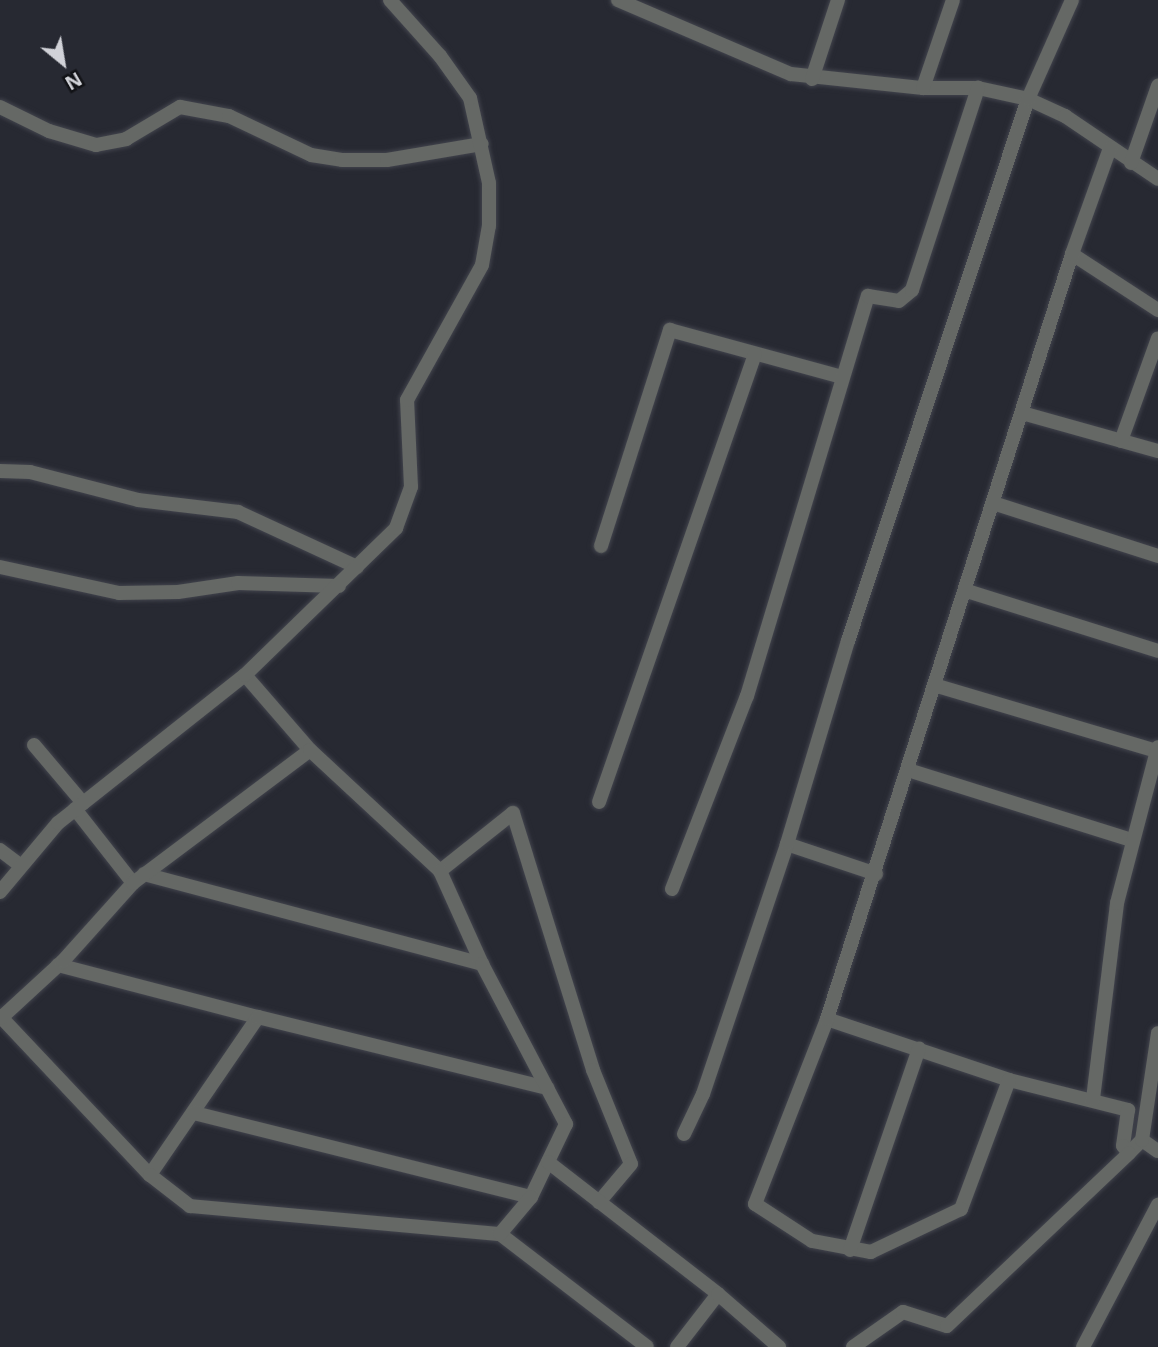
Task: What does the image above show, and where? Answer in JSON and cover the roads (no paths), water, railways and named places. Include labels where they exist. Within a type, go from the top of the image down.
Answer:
[{"type":"street","points":[[0,892],[20,865],[79,806],[245,675],[396,528],[411,487],[407,400],[482,265],[489,226],[482,144],[470,97],[440,56],[390,0]]},
{"type":"street","points":[[618,0],[812,79],[923,88],[978,88],[1028,99],[1065,116],[1130,163],[1158,179]]},
{"type":"street","points":[[812,79],[838,0]]},
{"type":"street","points":[[923,88],[953,0]]},
{"type":"street","points":[[684,1134],[702,1094],[787,844],[848,641],[1028,99],[1072,0]]},
{"type":"street","points":[[1130,163],[1158,86]]},
{"type":"street","points":[[672,889],[747,696],[842,377],[869,296],[900,301],[912,290],[978,88]]},
{"type":"street","points":[[0,107],[49,131],[96,145],[126,139],[180,107],[229,116],[311,155],[342,160],[387,160],[482,144]]},
{"type":"street","points":[[1009,1080],[961,1209],[871,1252],[812,1241],[755,1204],[827,1019],[876,874],[1072,254],[1110,148]]},
{"type":"street","points":[[1072,254],[1158,310]]},
{"type":"street","points":[[601,546],[670,330],[842,377]]},
{"type":"street","points":[[1121,441],[1158,338]]},
{"type":"street","points":[[599,802],[755,354]]},
{"type":"street","points":[[1022,413],[1158,451]]},
{"type":"street","points":[[0,471],[30,472],[138,500],[237,512],[357,567]]},
{"type":"street","points":[[993,503],[1158,556]]},
{"type":"street","points":[[0,567],[119,593],[177,592],[238,583],[339,586]]},
{"type":"street","points":[[967,591],[1158,651]]},
{"type":"street","points":[[245,675],[310,750],[440,871],[482,964],[566,1124],[531,1197],[500,1234]]},
{"type":"street","points":[[934,685],[1157,749],[1117,903],[1093,1099]]},
{"type":"street","points":[[34,745],[138,879],[482,964]]},
{"type":"street","points":[[310,750],[138,879],[58,965],[1,1017],[150,1175],[190,1206],[500,1234],[647,1347]]},
{"type":"street","points":[[908,770],[1132,840]]},
{"type":"street","points":[[440,871],[513,813],[593,1070],[631,1164],[599,1202]]},
{"type":"street","points":[[787,844],[876,874]]},
{"type":"street","points":[[0,850],[20,865]]},
{"type":"street","points":[[58,965],[547,1088]]},
{"type":"street","points":[[150,1175],[258,1017]]},
{"type":"street","points":[[827,1019],[1009,1080],[1093,1099],[1128,1110],[1124,1146],[1129,1153]]},
{"type":"street","points":[[853,1347],[903,1312],[947,1326],[1142,1140],[1158,1033]]},
{"type":"street","points":[[850,1250],[919,1049]]},
{"type":"street","points":[[193,1113],[531,1197]]},
{"type":"street","points":[[1142,1140],[1158,1151]]},
{"type":"street","points":[[548,1162],[718,1294],[779,1347]]},
{"type":"street","points":[[1083,1347],[1158,1205]]},
{"type":"street","points":[[677,1347],[718,1294]]}]
